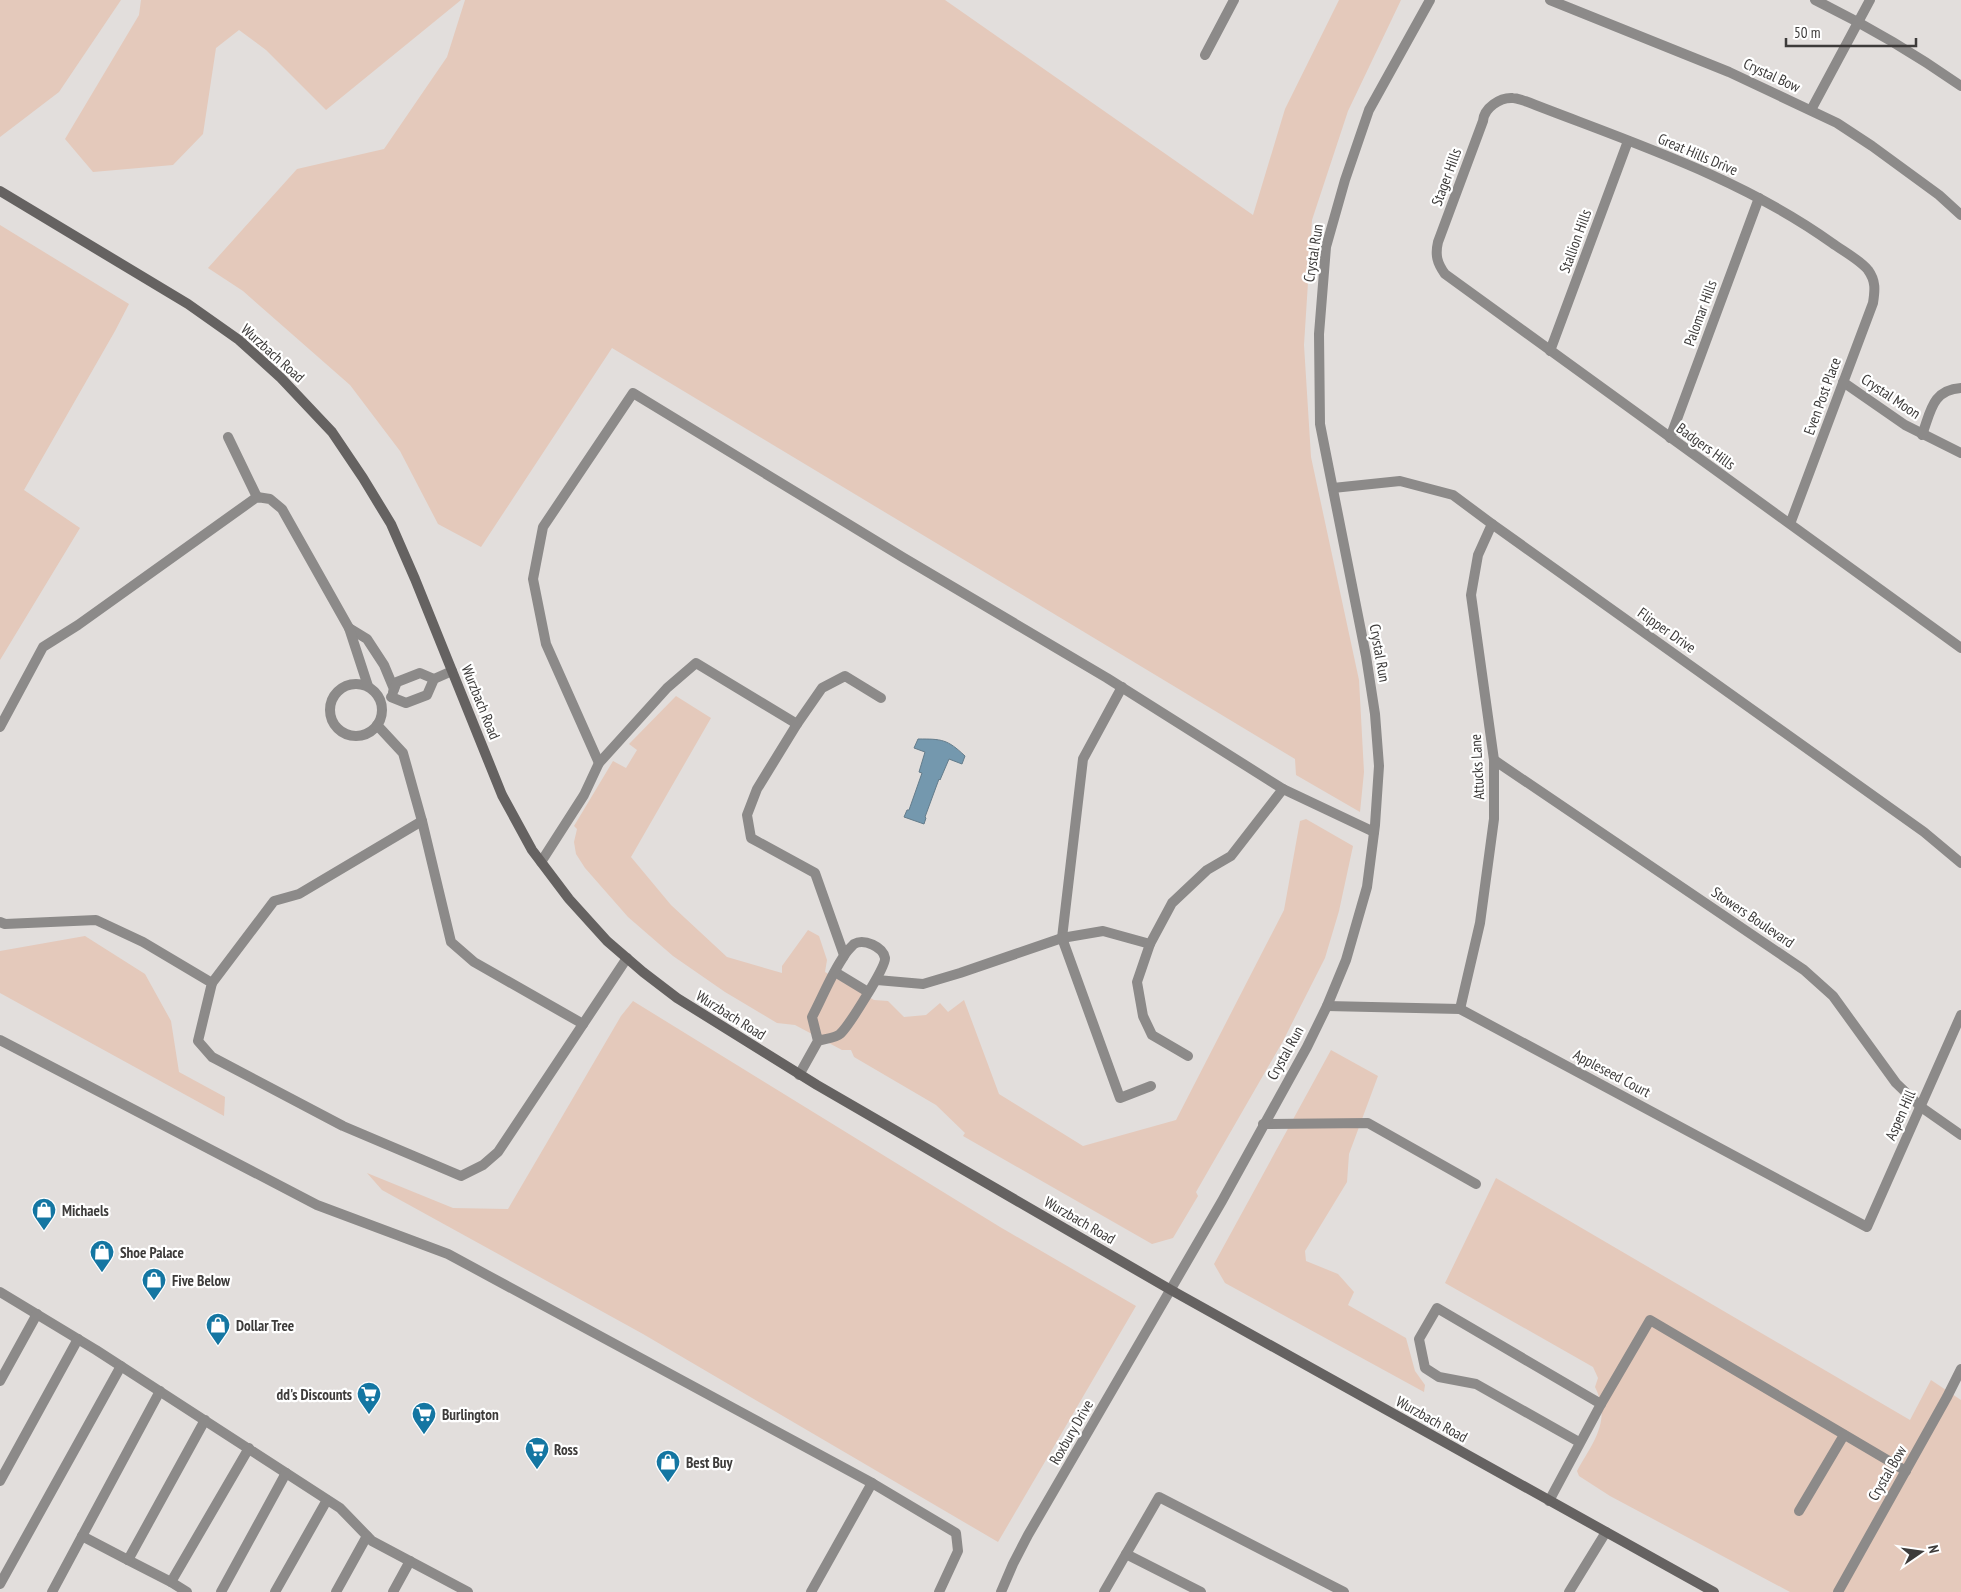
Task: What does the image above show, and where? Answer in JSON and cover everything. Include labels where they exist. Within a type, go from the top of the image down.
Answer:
[{"type":"main road","name":"Wurzbach Road","points":[[0,191],[188,304],[239,340],[288,384],[332,432],[391,524],[502,795],[532,850],[575,906],[607,941],[677,998],[799,1075],[1171,1290],[1714,1592]]},
{"type":"street","points":[[1206,55],[1234,0]]},
{"type":"street","name":"Crystal Run","points":[[1171,1290],[1307,1047],[1327,1006],[1346,960],[1367,887],[1374,832],[1379,766],[1375,714],[1366,656],[1320,424],[1319,334],[1326,247],[1345,180],[1369,110],[1430,0]]},
{"type":"street","name":"Crystal Bow","points":[[1550,0],[1729,72],[1837,123],[1939,195],[1961,215]]},
{"type":"street","points":[[1815,0],[1858,21],[1914,53],[1961,86]]},
{"type":"street","points":[[1811,110],[1870,0]]},
{"type":"street","name":"Great Hills Drive","points":[[1494,104],[1501,100],[1513,98],[1525,101],[1699,170],[1759,198],[1815,231],[1867,269],[1873,278]]},
{"type":"street","name":"Stager Hills","points":[[1438,264],[1436,254],[1438,242],[1483,122],[1483,116],[1494,104]]},
{"type":"street","name":"Stallion Hills","points":[[1550,351],[1628,141]]},
{"type":"street","name":"Palomar Hills","points":[[1670,438],[1759,198]]},
{"type":"street","name":"Badgers Hills","points":[[1438,264],[1445,274],[1961,648]]},
{"type":"street","name":"Even Post Place","points":[[1790,524],[1873,303],[1876,288],[1873,278]]},
{"type":"street","name":"Crystal Moon","points":[[1843,382],[1905,425],[1961,453]]},
{"type":"street","name":"Crystal Moon","points":[[1922,435],[1936,398],[1952,389],[1961,388]]},
{"type":"street","points":[[600,763],[546,644],[533,579],[543,527],[633,393],[904,558],[1122,687],[1283,789],[1374,832]]},
{"type":"street","points":[[228,437],[257,497]]},
{"type":"street","name":"Flipper Drive","points":[[1333,488],[1400,481],[1453,495],[1924,832],[1961,863]]},
{"type":"street","points":[[0,727],[42,647],[78,625],[257,497],[270,499],[282,509],[350,628],[368,686]]},
{"type":"street","name":"Attucks Lane","points":[[1460,1009],[1480,923],[1494,819],[1494,760],[1471,595],[1478,555],[1492,524]]},
{"type":"street","points":[[350,628],[367,639],[384,665],[389,696]]},
{"type":"street","points":[[541,862],[584,795],[600,763],[668,688],[696,663],[797,724]]},
{"type":"street","points":[[434,679],[420,673],[396,682],[389,696],[382,711],[377,726],[364,735],[348,735],[335,726],[329,712],[333,696],[344,686],[360,684],[368,686],[374,691],[389,696],[406,703],[427,696],[434,679],[452,671]]},
{"type":"street","points":[[844,955],[815,873],[751,838],[747,815],[757,789],[797,724],[822,688],[845,676],[881,698]]},
{"type":"street","points":[[1122,687],[1083,759],[1062,938],[1120,1098],[1151,1086]]},
{"type":"street","points":[[377,726],[403,752],[422,821],[451,942],[474,962],[583,1024]]},
{"type":"street","name":"Stowers Boulevard","points":[[1494,760],[1804,970],[1833,996],[1896,1083],[1921,1107],[1961,1135]]},
{"type":"street","points":[[1188,1056],[1152,1035],[1143,1016],[1137,982],[1150,944],[1172,903],[1207,870],[1231,856],[1283,789]]},
{"type":"street","points":[[422,821],[299,894],[274,901],[212,984],[198,1041],[212,1057],[343,1126],[460,1176],[484,1165],[498,1152],[628,958]]},
{"type":"street","points":[[0,922],[4,924],[96,920],[143,942],[212,984]]},
{"type":"street","points":[[877,980],[923,984],[1062,938],[1103,931],[1150,944]]},
{"type":"street","points":[[799,1075],[818,1041],[812,1017],[844,955],[855,944],[865,942],[872,944],[885,956],[884,965],[877,980],[840,1035],[818,1041]]},
{"type":"street","points":[[835,972],[868,992]]},
{"type":"street","name":"Appleseed Court","points":[[1327,1006],[1460,1009],[1867,1227]]},
{"type":"street","name":"Aspen Hill","points":[[1867,1227],[1961,1015]]},
{"type":"street","points":[[0,1040],[317,1205],[448,1254],[872,1483],[956,1533],[958,1551],[939,1592]]},
{"type":"street","points":[[1263,1124],[1368,1123],[1476,1184]]},
{"type":"street","name":"Roxbury Drive","points":[[1001,1592],[1028,1535],[1171,1290]]},
{"type":"street","points":[[0,1292],[121,1366],[340,1508],[372,1541],[410,1561],[451,1588],[468,1592]]},
{"type":"street","points":[[1579,1442],[1476,1384],[1439,1376],[1425,1368],[1419,1340],[1423,1332],[1437,1308],[1601,1404]]},
{"type":"street","points":[[0,1381],[37,1314]]},
{"type":"street","points":[[1549,1501],[1579,1442],[1650,1320],[1906,1471]]},
{"type":"street","points":[[0,1481],[78,1339]]},
{"type":"street","points":[[0,1584],[121,1366]]},
{"type":"street","name":"Crystal Bow","points":[[1838,1592],[1961,1369]]},
{"type":"street","points":[[52,1592],[160,1391]]},
{"type":"street","points":[[128,1560],[205,1420]]},
{"type":"street","points":[[1799,1511],[1844,1435]]},
{"type":"street","points":[[171,1582],[248,1448]]},
{"type":"street","points":[[221,1592],[286,1473]]},
{"type":"street","points":[[811,1592],[872,1483]]},
{"type":"street","points":[[1104,1592],[1159,1497],[1344,1592]]},
{"type":"street","points":[[275,1592],[327,1500]]},
{"type":"street","points":[[1570,1592],[1606,1532]]},
{"type":"street","points":[[82,1536],[187,1592]]},
{"type":"street","points":[[336,1592],[367,1536]]},
{"type":"street","points":[[1126,1554],[1201,1592]]},
{"type":"street","points":[[394,1592],[410,1561]]},
{"type":"shaded area","points":[[0,0],[121,0],[59,92],[0,137]]},
{"type":"shaded area","points":[[141,0],[461,0],[326,110],[266,50],[239,30],[216,48],[203,134],[173,165],[93,172],[65,139],[139,15]]},
{"type":"shaded area","points":[[465,0],[945,0],[1253,215],[1285,109],[1339,0],[1401,0],[1348,111],[1312,220],[1304,345],[1311,457],[1359,680],[1364,772],[1360,812],[1296,775],[1295,759],[612,348],[481,547],[438,524],[400,451],[350,385],[243,291],[208,268],[297,169],[384,149],[447,57]]},
{"type":"shaded area","points":[[0,225],[129,304],[24,490],[80,528],[0,660]]},
{"type":"shaded area","points":[[676,696],[711,718],[631,857],[671,905],[727,957],[782,973],[782,966],[808,930],[819,936],[827,960],[825,972],[874,1000],[888,1001],[904,1017],[926,1015],[940,1003],[948,1012],[964,1000],[999,1094],[1083,1146],[1176,1120],[1284,910],[1300,821],[1306,819],[1353,846],[1339,911],[1325,958],[1283,1041],[1196,1192],[1198,1196],[1173,1238],[1152,1244],[963,1136],[965,1133],[936,1105],[854,1057],[851,1050],[842,1050],[795,1025],[777,1023],[725,992],[673,956],[628,917],[585,868],[576,854],[574,842],[577,829],[574,826],[613,761],[626,768],[637,750],[629,744]]},
{"type":"shaded area","points":[[85,936],[145,974],[171,1021],[179,1072],[225,1097],[224,1116],[0,993],[0,951]]},
{"type":"shaded area","points":[[633,1001],[1000,1227],[1136,1306],[998,1542],[643,1334],[382,1190],[367,1173],[453,1208],[508,1209],[621,1016]]},
{"type":"shaded area","points":[[1331,1050],[1378,1076],[1349,1154],[1347,1182],[1305,1251],[1306,1261],[1338,1274],[1354,1292],[1348,1305],[1406,1338],[1415,1371],[1425,1385],[1424,1392],[1225,1283],[1214,1264]]},
{"type":"shaded area","points":[[1496,1178],[1910,1420],[1931,1380],[1961,1400],[1961,1592],[1790,1592],[1610,1496],[1579,1476],[1577,1471],[1594,1441],[1601,1421],[1602,1410],[1595,1387],[1598,1378],[1593,1367],[1445,1283]]},
{"type":"water","points":[[918,739],[944,741],[965,756],[962,764],[949,759],[939,779],[924,824],[904,817],[907,810],[909,810],[922,773],[919,772],[925,752],[914,748]]},
{"type":"place","name":"Michaels","points":[[44,1231]]},
{"type":"place","name":"Shoe Palace","points":[[102,1273]]},
{"type":"place","name":"Five Below","points":[[154,1301]]},
{"type":"place","name":"Dollar Tree","points":[[218,1346]]},
{"type":"place","name":"dd's Discounts","points":[[369,1415]]},
{"type":"place","name":"Burlington","points":[[424,1435]]},
{"type":"place","name":"Ross","points":[[537,1470]]},
{"type":"place","name":"Best Buy","points":[[668,1483]]}]
